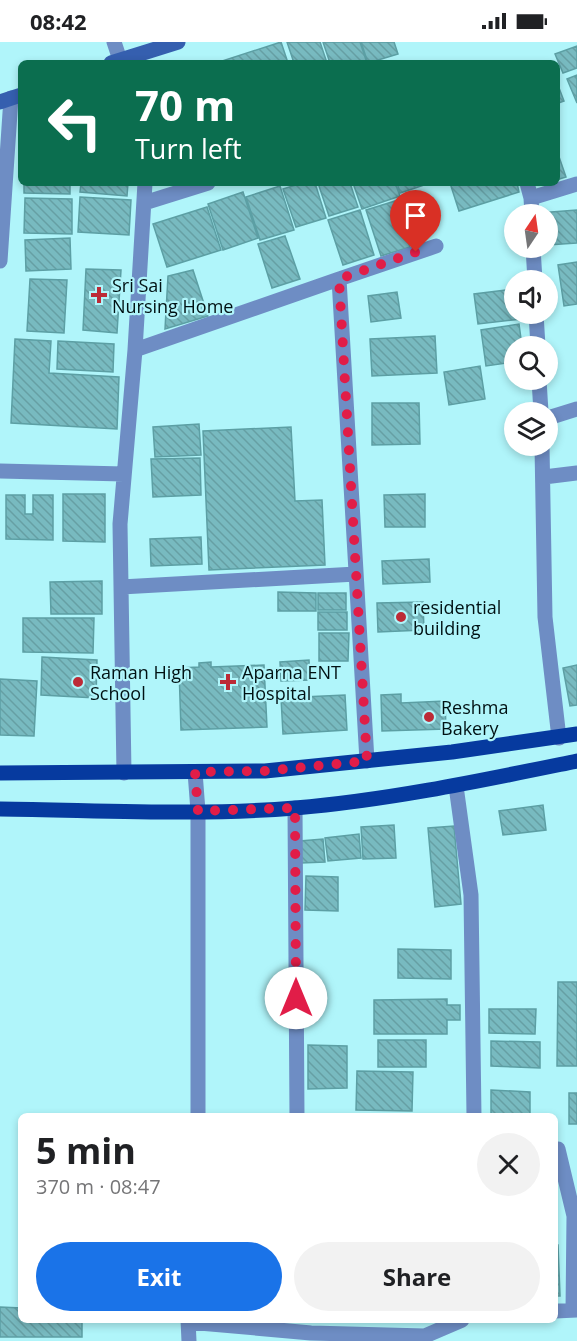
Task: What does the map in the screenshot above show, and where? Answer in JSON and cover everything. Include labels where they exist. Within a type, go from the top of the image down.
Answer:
[{"type":"main road","points":[[0,772],[265,771],[367,761],[577,734]]},
{"type":"main road","points":[[0,809],[198,811],[295,808],[456,786],[577,761]]},
{"type":"street","points":[[114,42],[116,60]]},
{"type":"street","points":[[125,60],[151,57],[178,42]]},
{"type":"street","points":[[0,261],[11,99]]},
{"type":"street","points":[[531,198],[577,184]]},
{"type":"street","points":[[124,773],[120,524],[135,351],[145,186]]},
{"type":"street","points":[[144,203],[198,186]]},
{"type":"street","points":[[527,186],[531,204]]},
{"type":"street","points":[[135,351],[436,246]]},
{"type":"street","points":[[339,279],[367,761]]},
{"type":"street","points":[[558,415],[577,409]]},
{"type":"street","points":[[543,456],[545,618],[559,738]]},
{"type":"street","points":[[0,471],[124,474]]},
{"type":"street","points":[[544,477],[577,473]]},
{"type":"street","points":[[121,587],[356,574]]},
{"type":"street","points":[[195,772],[198,811],[198,1113]]},
{"type":"street","points":[[456,786],[471,895],[474,1113]]},
{"type":"street","points":[[295,808],[297,1113]]},
{"type":"street","points":[[558,1149],[574,1216],[575,1310],[558,1311]]},
{"type":"street","points":[[188,1323],[189,1341]]},
{"type":"street","points":[[212,1323],[424,1338],[456,1323]]},
{"type":"building","points":[[281,42],[287,60],[225,60]]},
{"type":"building","points":[[287,42],[320,42],[326,60],[293,60]]},
{"type":"building","points":[[323,42],[360,42],[366,60],[329,60]]},
{"type":"building","points":[[361,42],[394,42],[398,54],[378,60],[367,60]]},
{"type":"building","points":[[577,46],[577,68],[563,73],[560,60],[558,60],[555,54]]},
{"type":"building","points":[[577,75],[577,103],[567,79]]},
{"type":"building","points":[[560,90],[564,101],[560,102]]},
{"type":"building","points":[[560,160],[566,177],[560,179]]},
{"type":"building","points":[[24,186],[70,186],[70,194],[24,193]]},
{"type":"building","points":[[81,186],[128,186],[127,196],[80,192]]},
{"type":"building","points":[[280,186],[294,230],[260,240],[246,197]]},
{"type":"building","points":[[292,186],[316,186],[326,218],[296,227],[283,189]]},
{"type":"building","points":[[319,186],[351,186],[358,207],[329,216]]},
{"type":"building","points":[[354,186],[396,186],[400,196],[362,209]]},
{"type":"building","points":[[398,186],[421,186],[400,193]]},
{"type":"building","points":[[451,186],[518,186],[519,192],[459,211]]},
{"type":"building","points":[[243,192],[258,238],[223,250],[208,204]]},
{"type":"building","points":[[80,197],[131,200],[129,235],[78,232]]},
{"type":"building","points":[[25,198],[72,199],[72,234],[24,233]]},
{"type":"building","points":[[395,201],[410,247],[381,256],[366,210]]},
{"type":"building","points":[[207,207],[221,250],[167,267],[153,224]]},
{"type":"building","points":[[360,210],[374,255],[343,265],[328,220]]},
{"type":"building","points":[[577,210],[577,243],[558,244],[558,211]]},
{"type":"building","points":[[285,236],[300,279],[272,288],[258,244]]},
{"type":"building","points":[[70,238],[71,269],[26,271],[25,240]]},
{"type":"building","points":[[577,262],[577,304],[564,306],[558,265]]},
{"type":"building","points":[[86,269],[121,270],[117,333],[83,330]]},
{"type":"building","points":[[193,270],[208,316],[165,329],[168,276]]},
{"type":"building","points":[[30,279],[67,280],[64,333],[27,331]]},
{"type":"building","points":[[504,290],[504,321],[478,324],[474,294]]},
{"type":"building","points":[[397,292],[401,318],[371,322],[368,296]]},
{"type":"building","points":[[519,324],[521,336],[504,336],[504,363],[486,366],[481,330]]},
{"type":"building","points":[[435,336],[437,373],[372,376],[370,339]]},
{"type":"building","points":[[15,339],[51,341],[49,373],[119,377],[117,429],[11,423]]},
{"type":"building","points":[[58,341],[114,344],[113,372],[57,369]]},
{"type":"building","points":[[480,366],[485,399],[449,405],[444,372]]},
{"type":"building","points":[[372,403],[419,403],[420,444],[372,445]]},
{"type":"building","points":[[199,424],[201,455],[155,457],[153,427]]},
{"type":"building","points":[[291,427],[295,501],[322,500],[325,565],[209,570],[203,431]]},
{"type":"building","points":[[200,458],[201,495],[153,497],[151,459]]},
{"type":"building","points":[[63,494],[105,494],[105,542],[63,541]]},
{"type":"building","points":[[425,494],[425,527],[385,527],[384,495]]},
{"type":"building","points":[[6,495],[25,495],[25,514],[33,514],[33,495],[53,495],[53,540],[6,539]]},
{"type":"building","points":[[201,537],[202,564],[151,566],[150,539]]},
{"type":"building","points":[[429,559],[430,582],[383,584],[382,561]]},
{"type":"building","points":[[102,581],[102,614],[51,614],[50,582]]},
{"type":"building","points":[[278,592],[316,593],[316,611],[278,611]]},
{"type":"building","points":[[318,593],[346,593],[346,610],[318,610]]},
{"type":"building","name":"residential building","points":[[423,602],[424,630],[378,632],[377,603]]},
{"type":"building","points":[[318,612],[347,612],[347,630],[318,630]]},
{"type":"building","points":[[23,618],[94,618],[93,653],[23,652]]},
{"type":"building","points":[[319,633],[349,633],[348,661],[319,661]]},
{"type":"building","points":[[42,657],[97,660],[96,698],[41,695]]},
{"type":"building","points":[[309,660],[310,680],[281,681],[280,662]]},
{"type":"building","points":[[211,662],[211,667],[264,665],[267,727],[181,730],[179,668],[199,667],[199,663]]},
{"type":"building","points":[[577,665],[577,705],[570,706],[563,668]]},
{"type":"building","points":[[0,679],[37,681],[34,736],[0,735]]},
{"type":"building","points":[[401,694],[401,703],[445,701],[446,729],[382,731],[381,695]]},
{"type":"building","points":[[345,695],[347,730],[283,734],[281,698]]},
{"type":"building","points":[[543,805],[546,830],[503,835],[499,811]]},
{"type":"building","points":[[394,825],[396,858],[363,859],[361,827]]},
{"type":"building","points":[[454,826],[461,904],[435,907],[428,828]]},
{"type":"building","points":[[359,834],[361,858],[328,861],[325,838]]},
{"type":"building","points":[[323,839],[325,862],[301,863],[300,841]]},
{"type":"building","points":[[306,876],[338,877],[338,911],[305,910]]},
{"type":"building","points":[[398,949],[451,950],[451,979],[398,978]]},
{"type":"building","points":[[558,982],[577,982],[577,1066],[557,1066]]},
{"type":"building","points":[[447,999],[447,1005],[460,1005],[460,1020],[447,1020],[447,1034],[374,1034],[374,1000]]},
{"type":"building","points":[[489,1009],[536,1009],[535,1034],[489,1033]]},
{"type":"building","points":[[378,1040],[426,1040],[426,1067],[378,1067]]},
{"type":"building","points":[[491,1041],[540,1042],[540,1068],[491,1066]]},
{"type":"building","points":[[308,1045],[347,1046],[347,1088],[308,1089]]},
{"type":"building","points":[[357,1071],[413,1072],[412,1111],[356,1110]]},
{"type":"building","points":[[491,1090],[530,1092],[530,1113],[491,1113]]},
{"type":"building","points":[[569,1093],[577,1093],[577,1124],[569,1124]]},
{"type":"building","points":[[558,1245],[560,1296],[558,1296]]},
{"type":"building","points":[[0,1307],[18,1308],[18,1323],[82,1323],[82,1337],[0,1337]]},
{"type":"place","name":"Sri Sai Nursing Home","points":[[99,295]]},
{"type":"place","name":"residential building","points":[[401,617]]},
{"type":"place","name":"Raman High School","points":[[78,682]]},
{"type":"place","name":"Aparna ENT Hospital","points":[[228,682]]},
{"type":"place","name":"Reshma Bakery","points":[[429,717]]},
{"type":"route","points":[[296,998],[295,808],[198,811],[195,772],[265,771],[367,761],[339,279],[416,252]]}]
